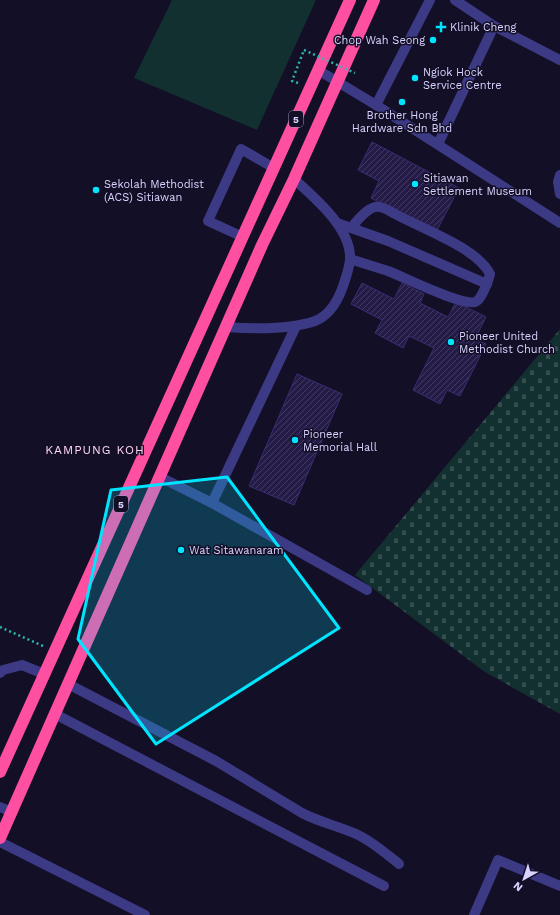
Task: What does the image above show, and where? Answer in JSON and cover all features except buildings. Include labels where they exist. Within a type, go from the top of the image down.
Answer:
[{"type":"highway","name":"5","points":[[0,772],[350,0]]},
{"type":"highway","name":"5","points":[[0,838],[262,246],[294,179],[374,0]]},
{"type":"highway","points":[[243,237],[262,246]]},
{"type":"street","points":[[376,105],[430,0]]},
{"type":"street","points":[[457,0],[494,26],[560,60]]},
{"type":"street","points":[[438,144],[494,26]]},
{"type":"street","points":[[318,70],[438,144],[560,223]]},
{"type":"street","points":[[243,237],[208,221],[241,149],[274,168]]},
{"type":"street","points":[[560,175],[558,182],[560,194]]},
{"type":"street","points":[[227,327],[258,328],[296,326],[316,320],[330,310],[338,299],[346,277],[350,259],[347,241],[337,223],[294,179]]},
{"type":"street","points":[[350,259],[388,271],[437,292],[465,301],[474,302],[478,300],[487,284],[490,274],[485,265],[455,244],[378,206],[362,215],[351,228]]},
{"type":"street","points":[[337,223],[388,241],[487,284]]},
{"type":"street","points":[[212,503],[296,326]]},
{"type":"street","points":[[160,477],[212,503],[367,590]]},
{"type":"street","points":[[0,673],[3,670],[22,665],[44,674]]},
{"type":"street","points":[[68,684],[216,761],[314,819],[356,834],[369,841],[399,864]]},
{"type":"street","points":[[55,714],[384,886]]},
{"type":"street","points":[[0,807],[12,812]]},
{"type":"street","points":[[0,842],[145,915]]},
{"type":"street","points":[[474,915],[498,860],[560,886]]},
{"type":"path","points":[[310,89],[292,81],[304,50],[355,73]]},
{"type":"path","points":[[0,627],[54,651]]},
{"type":"highlighted area","points":[[227,477],[339,628],[156,744],[78,639],[111,490]]},
{"type":"green space","points":[[172,0],[316,0],[257,130],[134,78]]},
{"type":"green space","points":[[560,329],[560,714],[485,672],[355,575]]},
{"type":"place","name":"Klinik Cheng","points":[[441,27]]},
{"type":"place","name":"Chop Wah Seong","points":[[433,40]]},
{"type":"place","name":"Ngiok Hock Service Centre","points":[[415,78]]},
{"type":"place","name":"Brother Hong Hardware Sdn Bhd","points":[[402,102]]},
{"type":"place","name":"Sitiawan Settlement Museum","points":[[415,184]]},
{"type":"place","name":"Sekolah Methodist (ACS) Sitiawan","points":[[96,190]]},
{"type":"place","name":"Pioneer United Methodist Church","points":[[451,342]]},
{"type":"place","name":"Pioneer Memorial Hall","points":[[295,440]]},
{"type":"place","name":"Wat Sitawanaram","points":[[181,550]]},
{"type":"district","name":"KAMPUNG KOH","points":[[95,450]]}]
